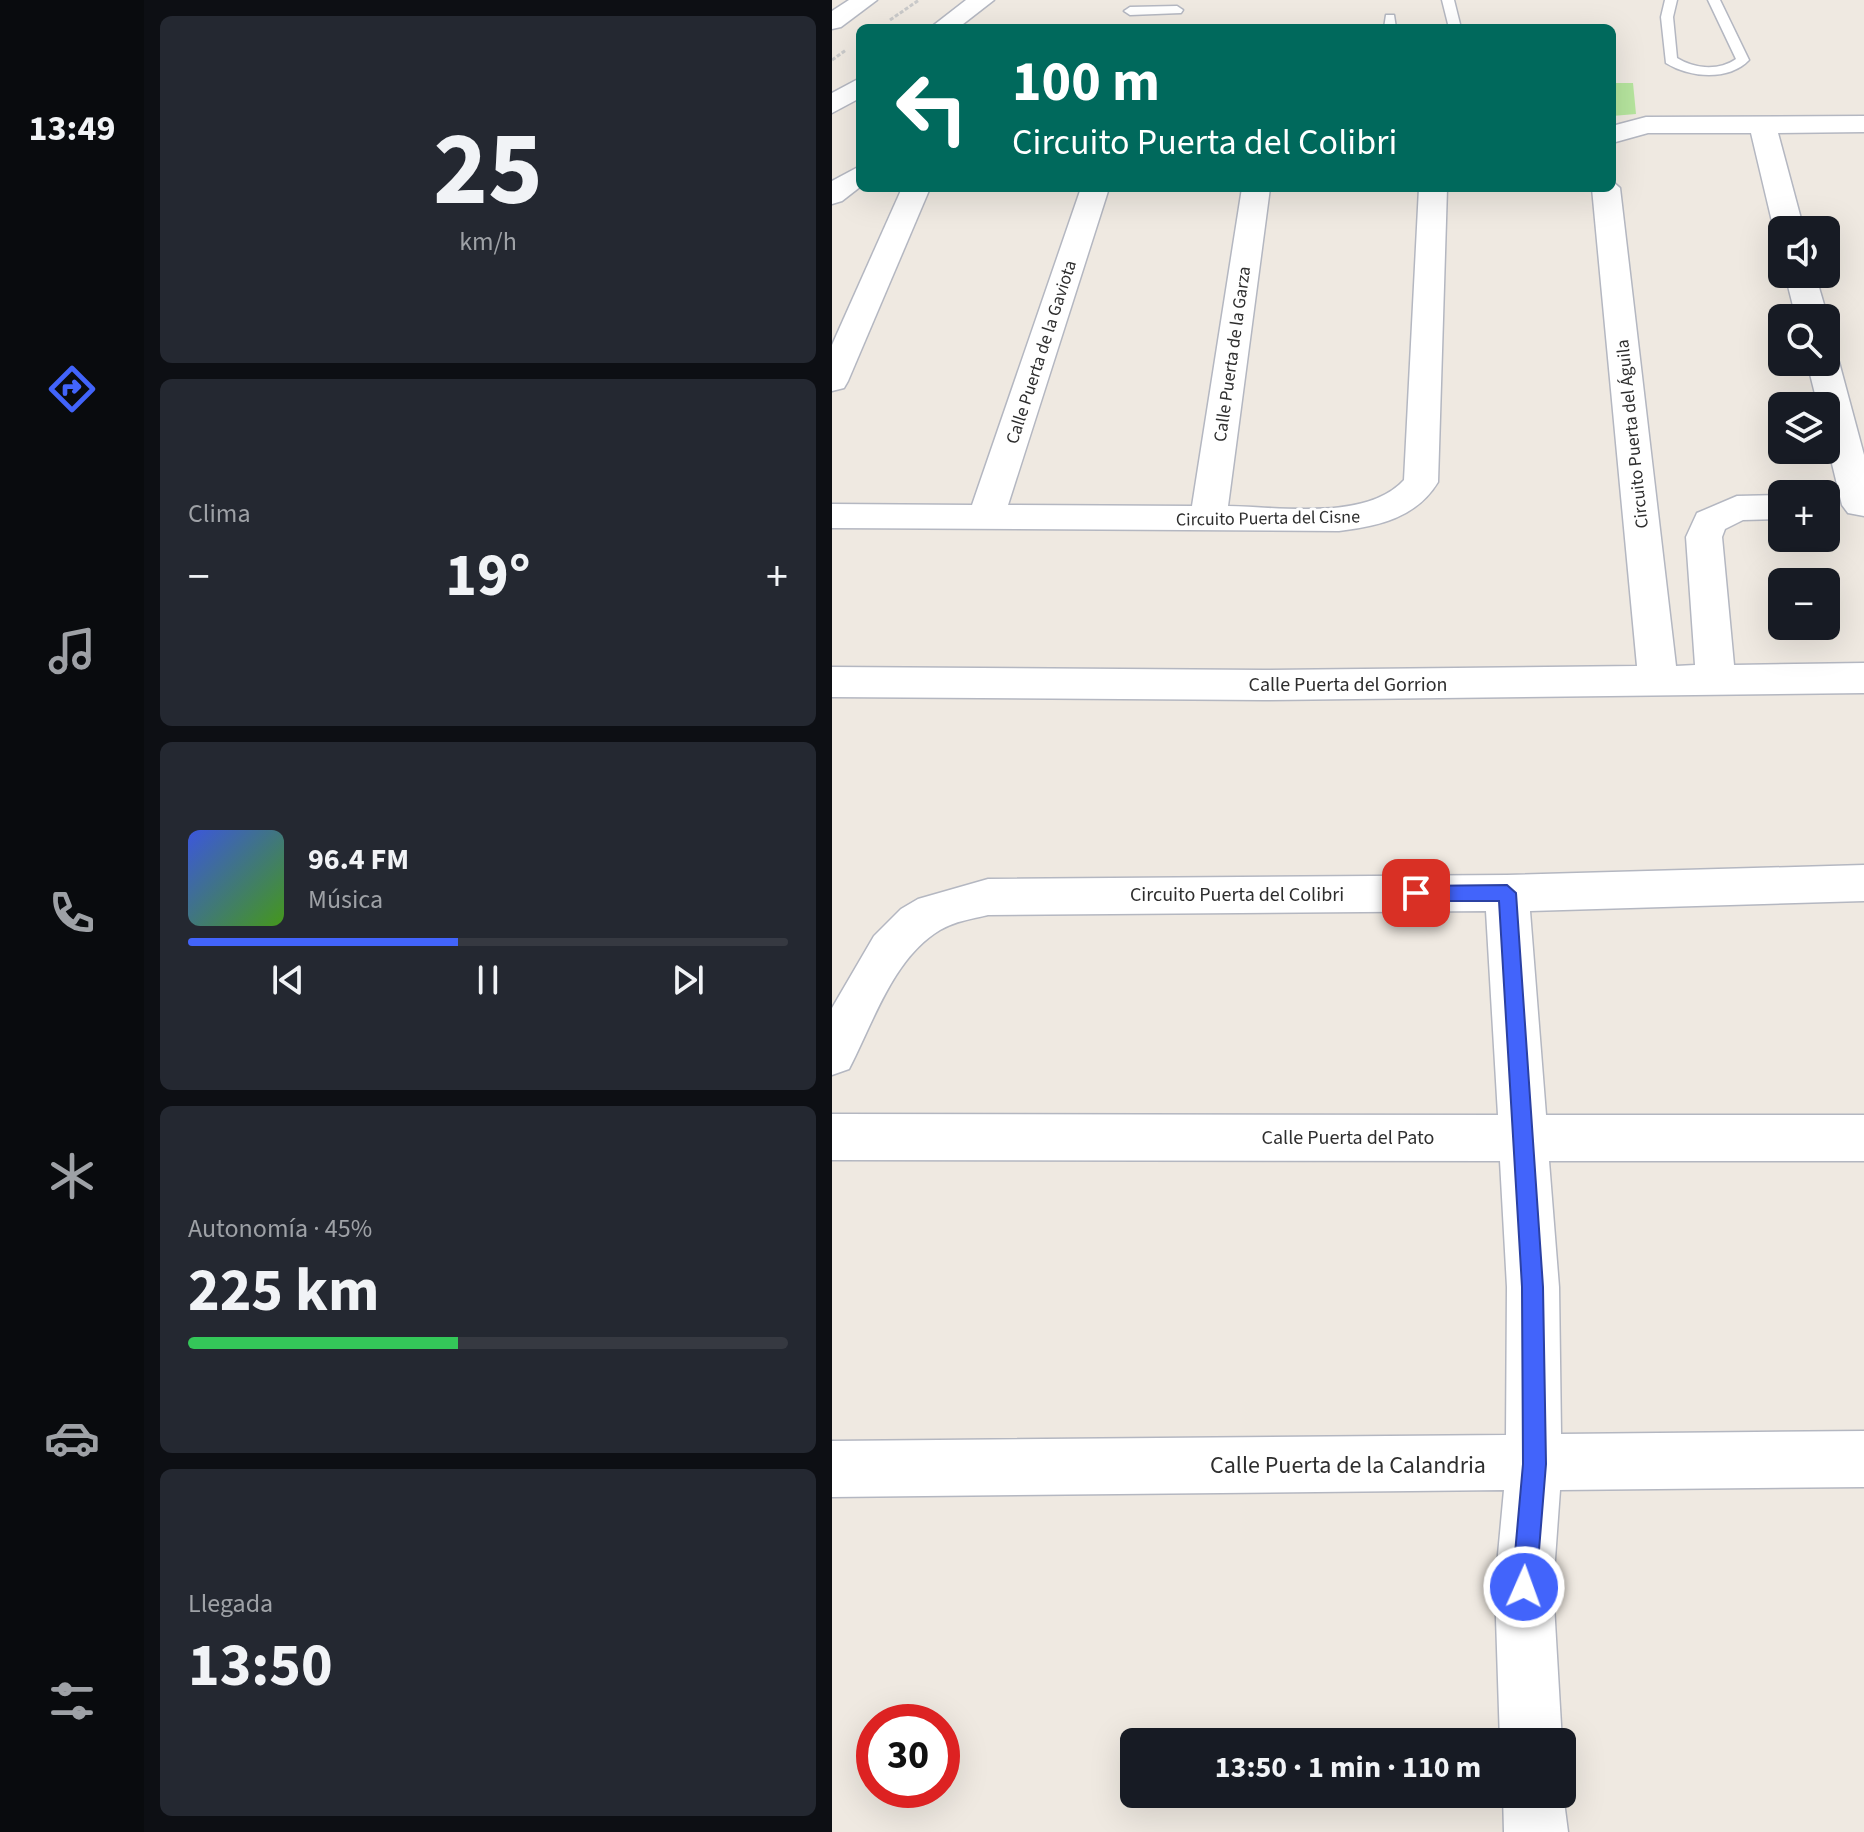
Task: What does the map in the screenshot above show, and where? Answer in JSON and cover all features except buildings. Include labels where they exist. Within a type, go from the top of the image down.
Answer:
[{"type":"street","points":[[832,22],[865,0]]},
{"type":"street","points":[[948,24],[982,0]]},
{"type":"street","points":[[832,105],[856,89]]},
{"type":"street","points":[[1762,124],[1785,216]]},
{"type":"street","points":[[1616,134],[1646,125],[1864,124]]},
{"type":"street","points":[[832,195],[856,177]]},
{"type":"street","points":[[832,381],[914,192]]},
{"type":"street","name":"Calle Puerta de la Gaviota","points":[[986,517],[1094,192]]},
{"type":"street","name":"Calle Puerta de la Garza","points":[[1208,520],[1255,192]]},
{"type":"street","name":"Circuito Puerta del Cisne","points":[[832,549],[844,516],[1208,520],[1373,515],[1395,508],[1410,497],[1421,482],[1433,192]]},
{"type":"street","name":"Circuito Puerta del Águila","points":[[1606,192],[1658,681]]},
{"type":"street","points":[[1826,376],[1850,505]]},
{"type":"street","points":[[1716,680],[1704,537],[1710,522],[1737,508],[1768,507]]},
{"type":"street","name":"Calle Puerta del Gorrion","points":[[832,682],[1278,685],[1864,678]]},
{"type":"street","name":"Circuito Puerta del Colibri","points":[[832,1054],[888,953],[918,922],[954,905],[1020,895],[1507,893],[1864,883]]},
{"type":"street","points":[[1507,893],[1533,1287],[1534,1464],[1524,1587],[1530,1728]]},
{"type":"street","name":"Calle Puerta del Pato","points":[[832,1137],[1864,1138]]},
{"type":"street","name":"Calle Puerta de la Calandria","points":[[832,1469],[1864,1459]]},
{"type":"street","points":[[1535,1808],[1536,1832]]},
{"type":"lane","points":[[1448,0],[1454,24]]},
{"type":"lane","points":[[1671,0],[1667,17],[1671,60],[1686,69],[1732,69],[1743,60],[1714,0]]},
{"type":"lane","points":[[1132,6],[1177,5]]},
{"type":"path","points":[[889,21],[919,0]]},
{"type":"green space","points":[[1616,83],[1633,83],[1636,114],[1616,116]]},
{"type":"route","points":[[1416,893],[1507,893],[1525,1204],[1533,1287],[1534,1464],[1524,1587]]}]
